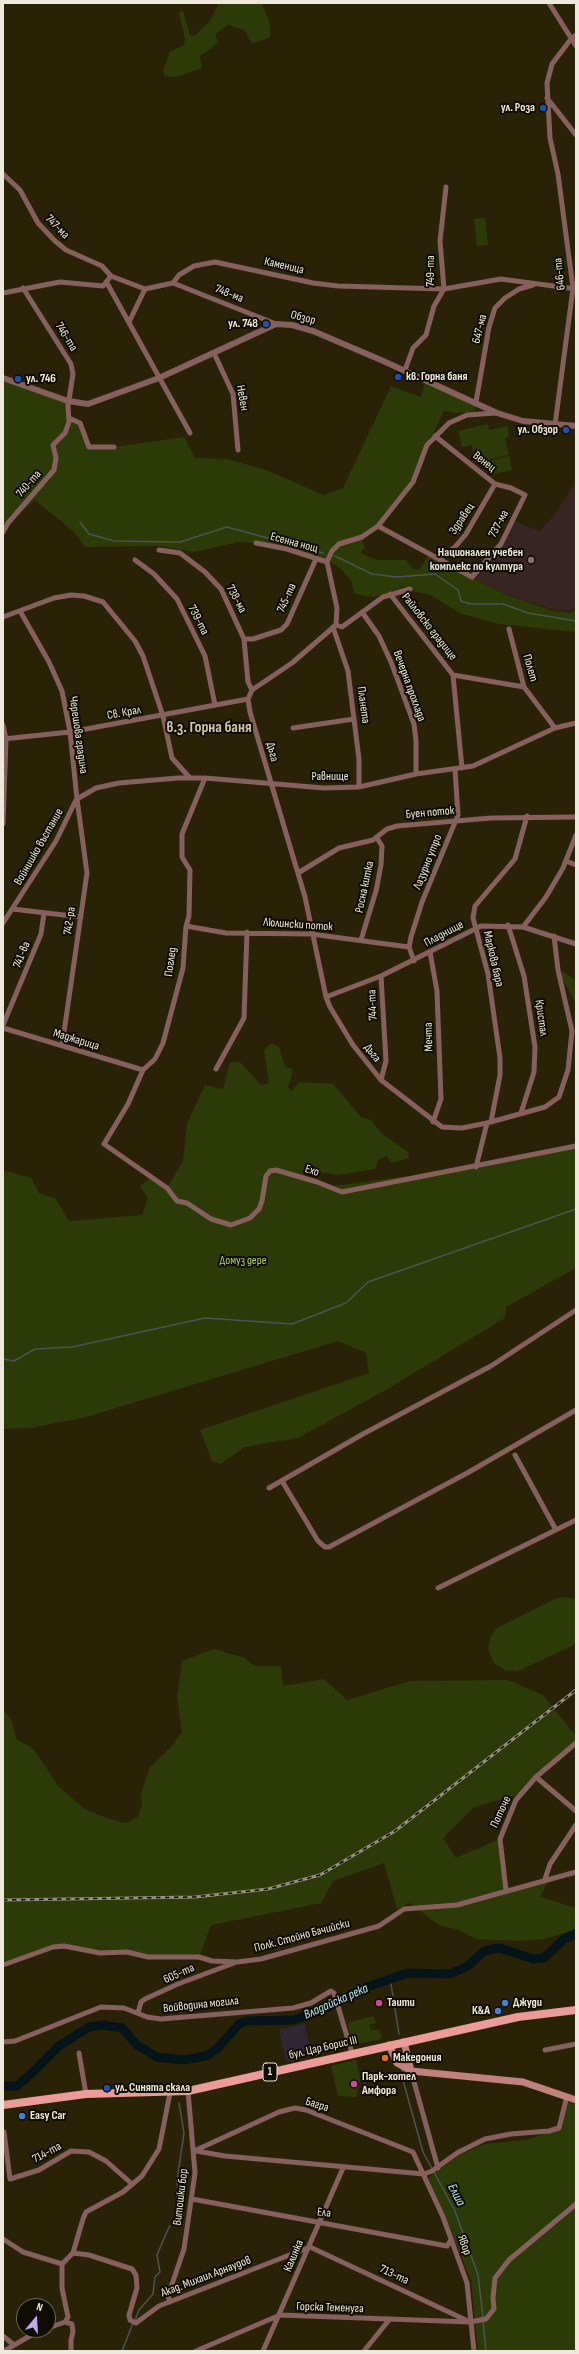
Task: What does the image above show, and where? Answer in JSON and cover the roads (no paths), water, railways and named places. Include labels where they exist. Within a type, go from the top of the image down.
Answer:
[{"type":"main road","name":"бул. Цар Борис III","points":[[3,2105],[86,2094],[170,2093],[188,2091],[352,2053],[533,2014],[576,2010]]},
{"type":"main road","points":[[404,2042],[405,2068]]},
{"type":"main road","points":[[389,2045],[393,2057],[405,2068],[520,2082],[576,2100]]},
{"type":"street","points":[[549,3],[576,46]]},
{"type":"street","name":"646-та","points":[[555,425],[574,288],[558,174],[550,138],[547,83],[552,64],[571,39],[576,35]]},
{"type":"street","points":[[547,98],[576,135]]},
{"type":"street","name":"747-ма","points":[[3,174],[20,190],[38,223],[55,241],[66,250],[97,263],[112,276]]},
{"type":"street","name":"749-та","points":[[405,370],[413,348],[426,335],[434,306],[444,289],[440,241],[446,187]]},
{"type":"street","name":"Каменица","points":[[145,289],[173,283],[179,275],[194,266],[214,262],[326,285],[444,289],[501,279],[535,285],[574,288]]},
{"type":"street","points":[[3,293],[60,282],[103,286],[108,283],[112,276],[145,289],[129,322]]},
{"type":"street","points":[[108,283],[190,433]]},
{"type":"street","name":"748-ма","points":[[173,283],[276,324]]},
{"type":"street","name":"647-ма","points":[[476,402],[489,327],[495,308],[505,298],[518,289],[535,285]]},
{"type":"street","name":"746-та","points":[[23,288],[71,364],[73,374],[68,401]]},
{"type":"street","name":"Обзор","points":[[3,378],[68,401],[88,404],[159,378],[276,324],[292,325],[313,331],[405,370],[497,413],[524,421],[576,426]]},
{"type":"street","name":"Невен","points":[[214,352],[234,394],[238,450]]},
{"type":"street","points":[[68,401],[70,418],[80,423],[89,447],[114,447]]},
{"type":"street","points":[[327,562],[332,551],[339,544],[362,537],[378,526],[413,482],[427,445],[449,423],[467,415],[497,413]]},
{"type":"street","name":"740-та","points":[[3,532],[8,523],[54,470],[56,458],[53,445],[68,429],[70,418]]},
{"type":"street","name":"Венец","points":[[435,436],[495,484],[511,488],[525,495]]},
{"type":"street","name":"Здравец","points":[[439,559],[455,547],[466,534],[495,484]]},
{"type":"street","name":"737-ма","points":[[439,559],[472,577],[501,544],[525,495]]},
{"type":"street","points":[[378,526],[439,559]]},
{"type":"street","name":"Есенна нощ","points":[[256,543],[287,549],[327,562]]},
{"type":"street","name":"738-ма","points":[[159,550],[180,553],[205,572],[221,589],[244,639],[248,682],[252,690]]},
{"type":"street","name":"745-та","points":[[244,639],[253,639],[281,630],[287,624],[316,559]]},
{"type":"street","name":"739-та","points":[[135,560],[166,584],[176,599],[205,656],[215,705]]},
{"type":"street","name":"Планета","points":[[327,562],[337,608],[334,626],[348,671],[359,759],[359,787]]},
{"type":"street","points":[[248,699],[252,690],[292,663],[334,626],[342,627],[390,594],[410,589]]},
{"type":"street","name":"Райловско градище","points":[[390,594],[453,675],[462,768]]},
{"type":"street","points":[[3,617],[20,612],[54,598],[71,595],[84,596],[103,602],[135,641],[143,656],[163,716],[172,758],[190,778]]},
{"type":"street","name":"Черешова градина","points":[[20,612],[49,662],[62,691],[70,732],[77,799]]},
{"type":"street","name":"Вечерна прохлада","points":[[362,612],[379,636],[392,662],[414,724],[416,741],[416,774]]},
{"type":"street","name":"Полет","points":[[510,629],[524,687],[556,728]]},
{"type":"street","points":[[453,675],[524,687]]},
{"type":"street","name":"Св. Крал","points":[[5,739],[70,732],[163,716],[248,699]]},
{"type":"street","name":"Дъга","points":[[248,699],[270,785],[298,873],[326,997],[340,1026],[382,1080],[433,1122],[450,1129],[489,1123],[545,1107],[556,1100],[561,1093],[568,1070],[572,1031],[558,970],[554,936]]},
{"type":"street","points":[[293,728],[354,719]]},
{"type":"street","name":"Равнище","points":[[77,799],[96,788],[119,783],[190,778],[341,789],[359,787],[416,774],[462,768],[499,755],[556,728],[576,723]]},
{"type":"street","points":[[3,725],[5,739],[3,824]]},
{"type":"street","name":"Лазурно утро","points":[[409,947],[422,902],[456,821],[458,802],[454,769]]},
{"type":"street","name":"Поглед","points":[[106,1138],[128,1104],[143,1070],[156,1059],[163,1043],[183,968],[186,926],[189,916],[190,870],[182,857],[182,834],[205,778]]},
{"type":"street","name":"Войнишко въстание","points":[[3,923],[56,841],[77,799]]},
{"type":"street","name":"742-ра","points":[[62,1046],[88,873],[77,799]]},
{"type":"street","name":"Буен поток","points":[[298,873],[339,848],[377,838],[386,830],[397,826],[527,816],[576,817]]},
{"type":"street","name":"Маркова бара","points":[[476,1167],[489,1123],[500,1075],[500,1058],[488,974],[473,918],[475,906],[515,859],[527,816]]},
{"type":"street","points":[[523,927],[546,897],[566,861],[576,835]]},
{"type":"street","name":"Росна китка","points":[[361,940],[376,892],[381,865],[382,846],[377,838]]},
{"type":"street","points":[[566,861],[576,865]]},
{"type":"street","points":[[12,909],[81,917]]},
{"type":"street","name":"741-ва","points":[[3,1025],[39,940],[44,913]]},
{"type":"street","name":"Пладнище","points":[[326,997],[382,976],[476,928],[486,925],[523,927],[576,944]]},
{"type":"street","name":"Кристал","points":[[508,925],[524,976],[535,1047],[534,1072],[521,1114]]},
{"type":"street","name":"Люлински поток","points":[[186,926],[219,932],[311,934],[409,947]]},
{"type":"street","points":[[216,1069],[244,1018],[246,1005],[247,932]]},
{"type":"street","points":[[409,947],[414,961]]},
{"type":"street","name":"Мечта","points":[[430,952],[437,991],[441,1099],[433,1122]]},
{"type":"street","name":"744-та","points":[[382,976],[386,1062],[382,1080]]},
{"type":"street","name":"Маджарица","points":[[3,1028],[143,1070]]},
{"type":"street","name":"Ехо","points":[[106,1138],[104,1144],[167,1188],[177,1201],[187,1203],[210,1219],[231,1225],[250,1218],[259,1209],[262,1201],[266,1176],[270,1171],[276,1170],[304,1178],[342,1192],[476,1167],[576,1146]]},
{"type":"street","points":[[269,1488],[491,1366],[575,1312]]},
{"type":"street","points":[[282,1481],[318,1541],[325,1547],[329,1547],[469,1472],[576,1410]]},
{"type":"street","points":[[515,1455],[556,1530]]},
{"type":"street","points":[[438,1588],[576,1520]]},
{"type":"street","name":"Поточе","points":[[506,1890],[500,1839],[516,1800],[536,1777],[576,1743]]},
{"type":"street","points":[[536,1777],[576,1810]]},
{"type":"street","points":[[545,1879],[550,1864],[576,1825]]},
{"type":"street","name":"Полк. Стойно Бачийски","points":[[3,1965],[53,1947],[64,1946],[100,1953],[127,1952],[148,1957],[199,1957],[212,1961],[237,1962],[261,1959],[379,1926],[404,1909],[457,1905],[545,1879],[576,1872]]},
{"type":"street","name":"605-та","points":[[138,2014],[141,2002],[145,1999],[178,1984],[237,1962]]},
{"type":"street","name":"Войводина могила","points":[[3,2042],[15,2041],[75,2016],[102,2007],[124,2008],[138,2014],[161,2019],[293,2008],[311,2003],[331,1992],[334,1993],[352,2053]]},
{"type":"street","points":[[545,2050],[576,2044]]},
{"type":"street","points":[[79,2053],[86,2094]]},
{"type":"street","points":[[405,2068],[438,2168]]},
{"type":"street","name":"Витошки бор","points":[[170,2302],[168,2296],[184,2249],[195,2172],[188,2091]]},
{"type":"street","points":[[65,2322],[68,2317],[62,2288],[62,2264],[74,2253],[86,2212],[123,2192],[142,2176],[159,2149],[170,2093]]},
{"type":"street","points":[[194,2150],[211,2152],[225,2156],[343,2168],[424,2174],[438,2168],[456,2153],[485,2139],[549,2131],[559,2128],[567,2096]]},
{"type":"street","name":"Багра","points":[[194,2150],[279,2112],[295,2108],[306,2110],[413,2152]]},
{"type":"street","name":"714-та","points":[[4,2132],[10,2179],[39,2170],[71,2151],[89,2152],[106,2161],[132,2184]]},
{"type":"street","name":"Явор","points":[[413,2152],[424,2174],[451,2240],[466,2283],[474,2351]]},
{"type":"street","name":"Калинка","points":[[263,2351],[310,2247],[319,2222],[343,2168]]},
{"type":"street","name":"Ела","points":[[192,2199],[447,2246],[451,2240]]},
{"type":"street","name":"Горска Теменуга","points":[[196,2351],[280,2315],[470,2322],[477,2322],[486,2319],[494,2309],[493,2298],[495,2278],[509,2260],[576,2204]]},
{"type":"street","points":[[3,2239],[23,2252],[62,2264]]},
{"type":"street","name":"Акад. Михаил Арнаудов","points":[[74,2253],[89,2255],[132,2269],[136,2275],[137,2288],[130,2309],[130,2320],[136,2323],[159,2306],[310,2247]]},
{"type":"street","name":"713-та","points":[[310,2247],[470,2322]]},
{"type":"street","points":[[364,2351],[389,2320]]},
{"type":"street","points":[[56,2325],[65,2322],[72,2324],[73,2332],[71,2351]]},
{"type":"street","points":[[3,2336],[14,2345]]},
{"type":"street","points":[[4,2351],[26,2338]]},
{"type":"waterway","points":[[80,522],[89,534],[114,541],[180,542],[227,527],[323,553]]},
{"type":"waterway","points":[[335,556],[372,574],[397,577],[435,574],[458,590],[461,601],[470,604],[503,604],[528,613],[576,621]]},
{"type":"waterway","name":"Домуз дере","points":[[3,1359],[14,1361],[35,1349],[72,1347],[205,1318],[292,1324],[346,1303],[368,1282],[576,1209]]},
{"type":"waterway","name":"Владайска река","points":[[3,2086],[17,2086],[59,2046],[89,2027],[103,2025],[122,2028],[137,2045],[157,2057],[184,2060],[206,2056],[217,2049],[239,2024],[247,2021],[294,2020],[326,2008],[364,1988],[408,1973],[450,1974],[468,1966],[483,1952],[491,1949],[500,1948],[533,1959],[544,1958],[564,1939],[576,1934]]},
{"type":"waterway","name":"Елша","points":[[390,1978],[399,2034]]},
{"type":"waterway","name":"Елша","points":[[400,2050],[402,2063]]},
{"type":"waterway","name":"Елша","points":[[402,2068],[404,2084],[423,2152],[455,2211],[478,2275],[483,2317]]},
{"type":"waterway","points":[[135,2320],[139,2310],[153,2294],[155,2277],[160,2272],[157,2255],[169,2227],[181,2218],[177,2181],[184,2133],[179,2103]]},
{"type":"waterway","name":"Елша","points":[[483,2321],[486,2351]]},
{"type":"waterway","points":[[122,2351],[133,2323]]},
{"type":"railway","points":[[3,1900],[195,1897],[268,1889],[320,1875],[395,1831],[576,1690]]},
{"type":"place","name":"ул. Роза","points":[[543,108]]},
{"type":"place","name":"ул. 748","points":[[266,324]]},
{"type":"place","name":"кв. Горна баня","points":[[398,377]]},
{"type":"place","name":"ул. 746","points":[[18,379]]},
{"type":"place","name":"ул. Обзор","points":[[566,430]]},
{"type":"place","name":"Национален учебен комплекс по култура","points":[[531,560]]},
{"type":"place","name":"Таити","points":[[379,2003]]},
{"type":"place","name":"Джуди","points":[[505,2003]]},
{"type":"place","name":"K&A","points":[[498,2011]]},
{"type":"place","name":"Македония","points":[[385,2058]]},
{"type":"place","name":"Парк-хотел Амфора","points":[[354,2084]]},
{"type":"place","name":"ул. Синята скала","points":[[107,2088]]},
{"type":"place","name":"Easy Car","points":[[22,2116]]},
{"type":"district","name":"в.з. Горна баня","points":[[209,728]]}]
